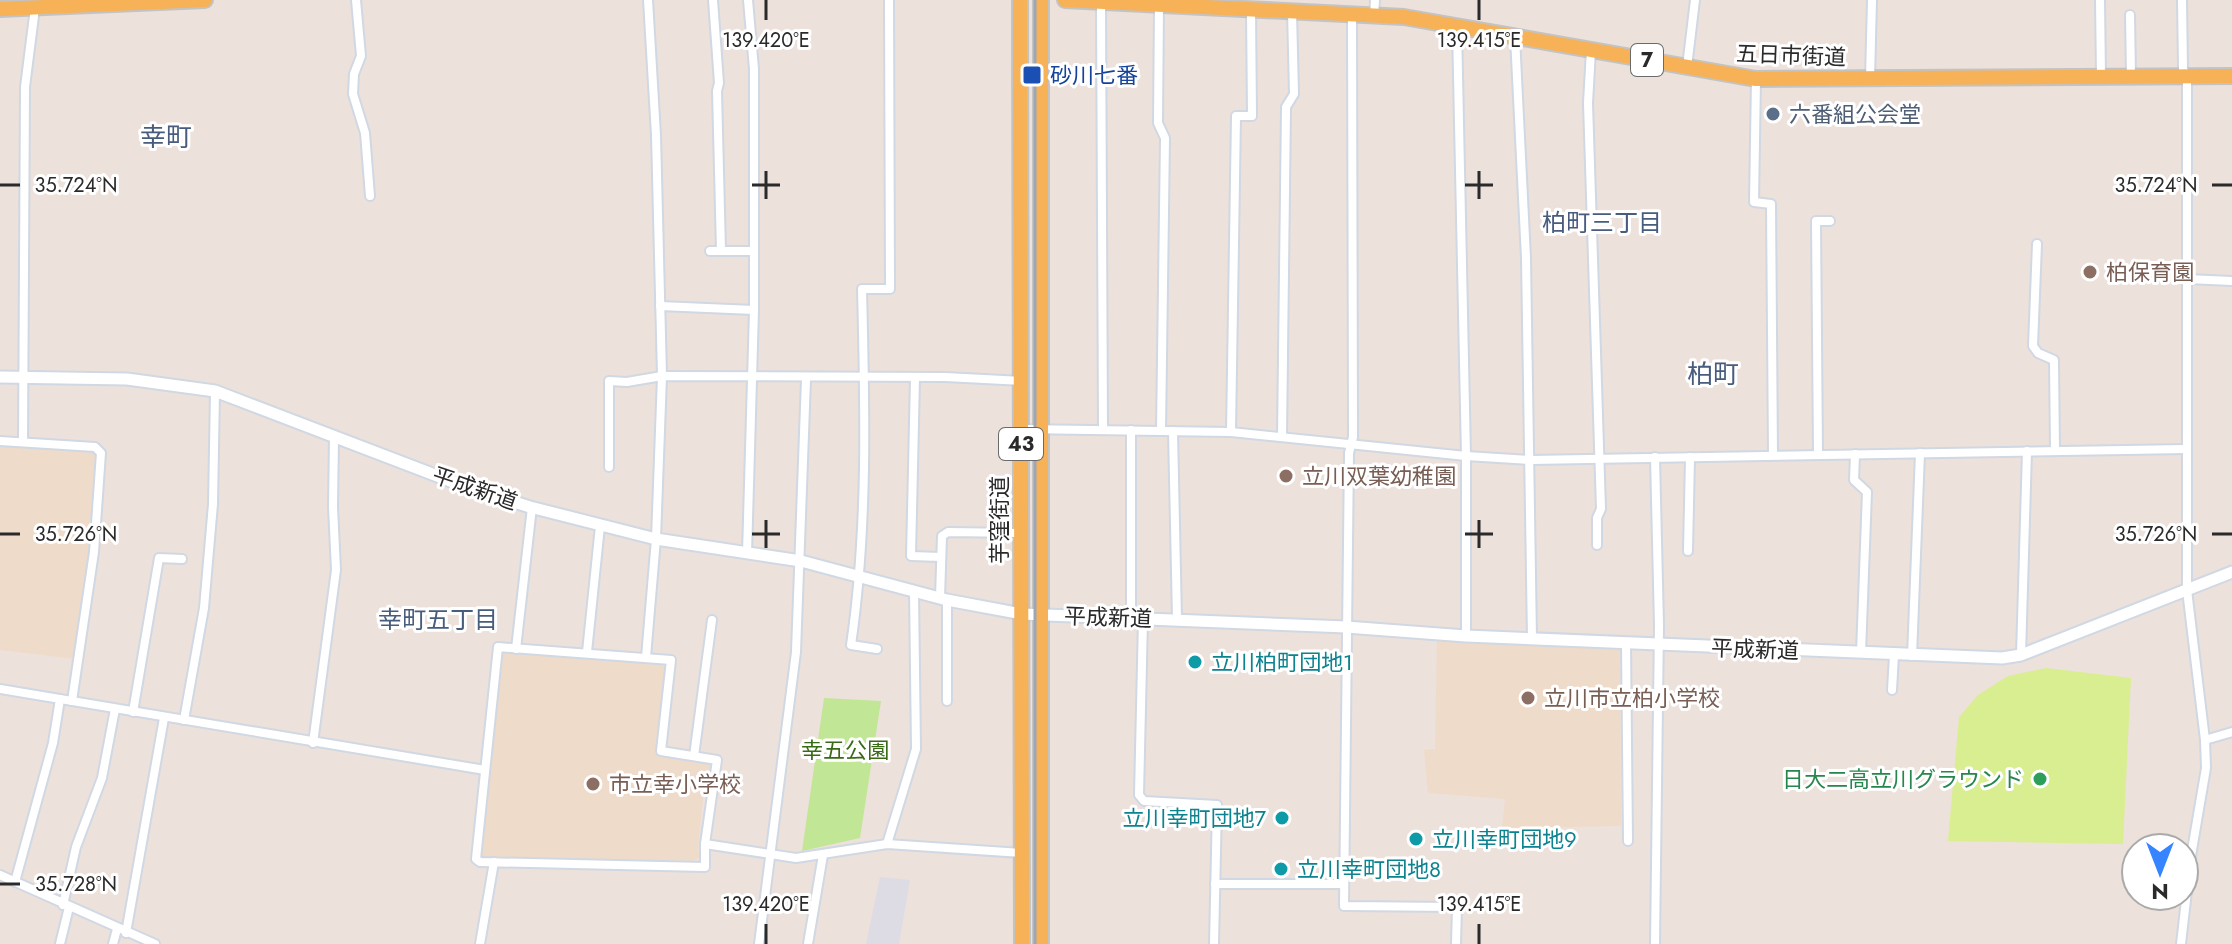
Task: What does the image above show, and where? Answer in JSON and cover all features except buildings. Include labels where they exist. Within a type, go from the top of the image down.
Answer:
[{"type":"main road","points":[[0,9],[52,4],[205,0]]},
{"type":"main road","name":"芋窪街道","points":[[1020,0],[1022,944]]},
{"type":"main road","name":"芋窪街道","points":[[1041,0],[1041,944]]},
{"type":"main road","name":"五日市街道","points":[[1065,0],[1404,17],[1756,79],[2232,76]]},
{"type":"street","points":[[356,0],[361,56],[354,74],[353,94],[365,133],[370,196]]},
{"type":"street","points":[[646,657],[656,539],[662,376],[656,135],[648,0]]},
{"type":"street","points":[[713,0],[719,83],[721,251]]},
{"type":"street","points":[[747,554],[754,310],[754,69],[748,0]]},
{"type":"street","points":[[877,649],[851,645],[861,577],[862,289],[890,289],[889,0]]},
{"type":"street","points":[[1374,16],[1375,0]]},
{"type":"street","points":[[1687,67],[1695,0]]},
{"type":"street","points":[[1870,79],[1872,0]]},
{"type":"street","points":[[2100,0],[2101,78]]},
{"type":"street","points":[[2181,944],[2191,856],[2204,792],[2205,740],[2187,590],[2187,76],[2183,69],[2182,0]]},
{"type":"street","points":[[1101,2],[1103,430]]},
{"type":"street","points":[[1154,3],[1158,123],[1165,138],[1161,431]]},
{"type":"street","points":[[23,442],[25,87],[35,8]]},
{"type":"street","points":[[1231,432],[1236,116],[1252,116],[1251,9]]},
{"type":"street","points":[[1282,437],[1286,107],[1294,94],[1292,11]]},
{"type":"street","points":[[1352,15],[1351,444],[1344,906],[1457,907],[1456,944]]},
{"type":"street","points":[[2130,15],[2131,77]]},
{"type":"street","points":[[1457,27],[1466,456],[1466,636]]},
{"type":"street","points":[[1515,37],[1526,258],[1532,639]]},
{"type":"street","points":[[1591,50],[1588,103],[1601,509],[1597,518],[1597,545]]},
{"type":"street","points":[[1756,79],[1754,202],[1771,204],[1773,455]]},
{"type":"street","points":[[1818,454],[1816,221],[1830,221]]},
{"type":"street","points":[[2037,244],[2033,346],[2038,353],[2054,360],[2055,451]]},
{"type":"street","points":[[710,251],[754,251]]},
{"type":"street","points":[[2187,279],[2232,281]]},
{"type":"street","points":[[660,306],[754,310]]},
{"type":"street","points":[[609,467],[609,381],[627,382],[662,376],[1021,381]]},
{"type":"street","name":"平成新道","points":[[0,377],[127,379],[215,391],[461,485],[600,526],[656,539],[801,561],[944,599],[1022,614],[2002,658],[2021,655],[2232,572]]},
{"type":"street","points":[[915,378],[911,556],[941,557]]},
{"type":"street","points":[[759,944],[796,652],[806,379]]},
{"type":"street","points":[[184,720],[204,608],[213,504],[215,391]]},
{"type":"street","points":[[1020,429],[1231,432],[1530,460],[2187,449]]},
{"type":"street","points":[[1131,430],[1139,795],[1144,801],[1217,805],[1214,944]]},
{"type":"street","points":[[1173,431],[1177,619]]},
{"type":"street","points":[[313,743],[336,570],[334,437]]},
{"type":"street","points":[[0,441],[95,447],[101,453],[94,552],[72,701]]},
{"type":"street","points":[[2021,655],[2027,451]]},
{"type":"street","points":[[1912,656],[1920,453]]},
{"type":"street","points":[[1855,454],[1854,480],[1867,492],[1861,653]]},
{"type":"street","points":[[1655,457],[1659,645],[1655,944]]},
{"type":"street","points":[[1688,551],[1690,457]]},
{"type":"street","points":[[516,649],[532,507]]},
{"type":"street","points":[[587,652],[600,526]]},
{"type":"street","points":[[947,701],[942,536],[948,532],[1021,533]]},
{"type":"street","points":[[133,712],[159,558],[182,559]]},
{"type":"street","points":[[887,844],[916,749],[914,591]]},
{"type":"street","points":[[694,756],[712,620]]},
{"type":"street","points":[[1626,643],[1628,841]]},
{"type":"street","points":[[498,647],[587,652],[671,660],[661,751],[717,760],[705,844],[705,867],[476,859],[498,647]]},
{"type":"street","points":[[1892,690],[1894,655]]},
{"type":"street","points":[[0,689],[485,770]]},
{"type":"street","points":[[15,882],[53,743],[60,699]]},
{"type":"street","points":[[60,944],[76,847],[102,778],[115,709]]},
{"type":"street","points":[[113,944],[122,931],[164,718]]},
{"type":"street","points":[[2205,740],[2232,732]]},
{"type":"street","points":[[705,844],[796,858],[887,844],[1020,853]]},
{"type":"street","points":[[808,944],[823,855]]},
{"type":"street","points":[[480,944],[494,862]]},
{"type":"street","points":[[0,875],[155,944]]},
{"type":"street","points":[[1215,884],[1344,884]]},
{"type":"shaded area","points":[[0,445],[96,452],[98,455],[95,524],[76,659],[0,650]]},
{"type":"shaded area","name":"立川市立柏小学校","points":[[1437,640],[1620,647],[1621,826],[1502,828],[1505,799],[1428,793],[1424,750],[1435,749]]},
{"type":"shaded area","points":[[505,651],[662,664],[665,667],[655,753],[708,762],[710,765],[709,776],[705,779],[699,857],[692,863],[618,862],[481,857],[476,852],[500,654]]},
{"type":"shaded area","points":[[880,877],[910,880],[899,944],[866,944]]},
{"type":"green space","name":"日大二高立川グラウンド","points":[[2046,668],[2131,678],[2124,832],[2120,832],[2120,844],[1948,841],[1959,717],[1978,695],[2008,676]]},
{"type":"green space","name":"幸五公園","points":[[824,698],[881,701],[860,838],[802,851]]},
{"type":"railway","points":[[1035,0],[1035,944]]},
{"type":"place","name":"砂川七番","points":[[1032,75]]},
{"type":"place","name":"六番組公会堂","points":[[1773,114]]},
{"type":"place","name":"柏保育園","points":[[2090,272]]},
{"type":"place","name":"立川双葉幼稚園","points":[[1286,476]]},
{"type":"place","name":"立川柏町団地1","points":[[1195,662]]},
{"type":"place","name":"立川市立柏小学校","points":[[1528,698]]},
{"type":"place","name":"日大二高立川グラウンド","points":[[2040,779]]},
{"type":"place","name":"市立幸小学校","points":[[593,784]]},
{"type":"place","name":"立川幸町団地7","points":[[1282,818]]},
{"type":"place","name":"立川幸町団地9","points":[[1416,839]]},
{"type":"place","name":"立川幸町団地8","points":[[1281,869]]},
{"type":"district","name":"幸町","points":[[166,137]]},
{"type":"district","name":"柏町三丁目","points":[[1602,222]]},
{"type":"district","name":"柏町","points":[[1713,374]]},
{"type":"district","name":"幸町五丁目","points":[[438,619]]}]
